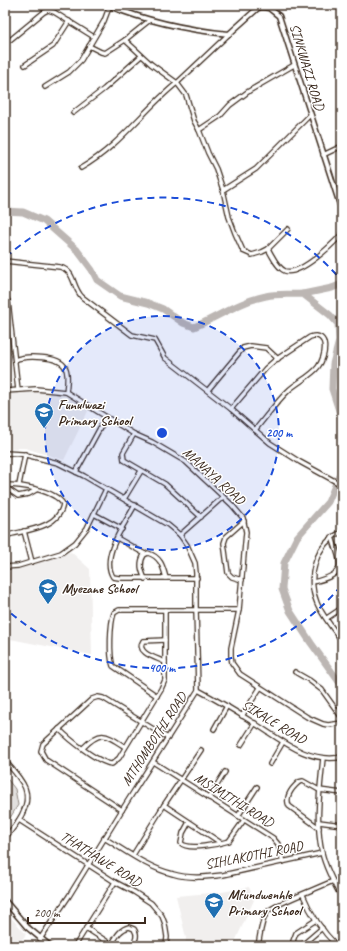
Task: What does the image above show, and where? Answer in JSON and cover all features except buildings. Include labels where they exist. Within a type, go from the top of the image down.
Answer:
[{"type":"street","points":[[45,87],[69,72],[78,64],[104,21],[109,5],[123,12],[150,20],[186,28],[229,34]]},
{"type":"street","name":"SINKWAZI ROAD","points":[[229,34],[258,7],[269,8],[279,16],[342,211]]},
{"type":"street","points":[[10,40],[46,10],[51,10],[94,37]]},
{"type":"street","points":[[89,46],[105,53],[125,40],[150,20]]},
{"type":"street","points":[[25,65],[55,44],[69,21]]},
{"type":"street","points":[[81,168],[114,145],[163,95],[229,34]]},
{"type":"street","points":[[125,40],[141,56],[177,83],[186,95],[194,122],[216,169],[223,190],[229,217],[243,251],[248,254],[256,254],[268,249],[288,229]]},
{"type":"street","points":[[73,113],[104,89],[141,56]]},
{"type":"street","points":[[199,130],[220,116],[230,105],[249,91],[294,65]]},
{"type":"street","points":[[223,190],[256,169],[310,115]]},
{"type":"street","points":[[323,155],[342,146]]},
{"type":"street","points":[[268,249],[283,270],[288,272],[293,271],[326,250],[342,234]]},
{"type":"street","points":[[5,261],[60,267],[68,270],[77,291],[82,297],[132,334],[155,340],[166,358],[208,390],[282,452],[342,485]]},
{"type":"street","points":[[5,296],[8,301],[18,390]]},
{"type":"street","points":[[231,409],[261,374],[278,359],[306,339],[314,336],[321,337],[325,344],[319,367],[288,391],[255,430]]},
{"type":"street","points":[[208,390],[234,357],[246,347],[266,348],[278,359]]},
{"type":"street","points":[[15,360],[28,358],[54,359],[58,361],[66,367],[66,392]]},
{"type":"street","name":"MANAYA ROAD","points":[[5,391],[36,389],[66,392],[134,434],[159,446],[186,462],[238,511],[244,521],[246,532],[239,610],[230,656],[232,663],[240,674],[260,688],[317,722],[328,725],[342,723]]},
{"type":"street","points":[[76,472],[106,417]]},
{"type":"street","points":[[134,434],[124,449],[122,458],[126,463],[165,484],[201,517]]},
{"type":"street","name":"MTHOMBOTHI ROAD","points":[[5,453],[25,454],[58,463],[135,505],[168,525],[180,535],[195,563],[198,690],[69,896],[40,939]]},
{"type":"street","points":[[19,485],[25,454]]},
{"type":"street","points":[[124,499],[141,471]]},
{"type":"street","points":[[5,486],[19,485],[36,490],[59,499],[63,504],[56,518],[46,525],[5,535]]},
{"type":"street","points":[[5,486],[18,496],[28,494],[36,490]]},
{"type":"street","points":[[5,567],[18,566],[61,553],[72,546],[82,536],[106,489]]},
{"type":"street","points":[[180,535],[223,498]]},
{"type":"street","points":[[135,505],[112,546],[109,563],[112,575],[116,578],[196,578]]},
{"type":"street","points":[[94,514],[122,529]]},
{"type":"street","points":[[242,580],[232,577],[228,573],[224,543],[226,537],[244,521]]},
{"type":"street","points":[[24,531],[32,562]]},
{"type":"street","points":[[342,532],[326,542],[316,558],[313,582],[316,601],[342,641]]},
{"type":"street","points":[[313,582],[332,576],[340,568],[340,562],[332,537]]},
{"type":"street","points":[[117,538],[145,554],[152,554],[159,559],[166,578]]},
{"type":"street","points":[[145,554],[142,558],[141,566],[145,578]]},
{"type":"street","points":[[327,618],[342,608]]},
{"type":"street","points":[[157,696],[113,666],[111,659],[111,622],[114,613],[119,610],[239,610]]},
{"type":"street","points":[[59,729],[102,762],[112,764],[119,758],[157,696],[165,680],[164,610]]},
{"type":"street","points":[[165,640],[143,641],[141,646],[145,653],[165,662]]},
{"type":"street","points":[[295,672],[322,690],[342,718]]},
{"type":"street","points":[[242,716],[260,688]]},
{"type":"street","name":"SIKALE ROAD","points":[[198,690],[255,723],[282,742],[302,752],[324,758],[342,757]]},
{"type":"street","points":[[122,810],[62,772],[43,757],[40,751],[43,744],[92,699],[98,697],[103,698],[168,738]]},
{"type":"street","points":[[214,729],[227,706]]},
{"type":"street","points":[[241,745],[255,723]]},
{"type":"street","points":[[83,748],[93,738],[105,736],[125,747]]},
{"type":"street","points":[[270,764],[282,742]]},
{"type":"street","points":[[133,855],[201,750]]},
{"type":"street","points":[[324,758],[320,790],[319,822],[322,853],[333,881],[342,898]]},
{"type":"street","points":[[5,761],[23,783],[27,798],[26,805],[19,820],[5,838]]},
{"type":"street","name":"MSIMITHI ROAD","points":[[153,762],[276,841],[283,862]]},
{"type":"street","points":[[209,798],[225,772]]},
{"type":"street","points":[[319,828],[292,810],[289,806],[287,800],[292,790],[299,782],[303,781],[320,790],[342,793]]},
{"type":"street","points":[[238,816],[257,786]]},
{"type":"street","points":[[164,806],[221,843]]},
{"type":"street","name":"THATHAWE ROAD","points":[[19,820],[115,882],[151,903],[162,916],[166,930],[166,946]]},
{"type":"street","points":[[189,822],[182,837],[181,843],[184,846],[192,847],[231,840],[244,820]]},
{"type":"street","points":[[319,822],[342,825]]},
{"type":"street","name":"SIHLAKOTHI ROAD","points":[[104,838],[149,864],[173,874],[196,877],[223,875],[322,853]]},
{"type":"street","points":[[258,946],[264,921],[269,910],[333,881]]},
{"type":"street","points":[[75,946],[115,882]]},
{"type":"street","points":[[304,895],[316,920],[337,946]]},
{"type":"street","points":[[5,901],[27,927],[50,946]]},
{"type":"street","points":[[296,946],[293,941],[296,933],[316,920]]},
{"type":"street","points":[[86,928],[113,945],[119,933],[123,929],[129,927],[134,929],[137,934],[136,940],[132,946]]},
{"type":"street","points":[[301,946],[322,928]]},
{"type":"shaded area","name":"Funulwazi Primary School","points":[[5,393],[62,393],[89,409],[64,460],[25,448],[11,448]]},
{"type":"shaded area","name":"Myezane School","points":[[71,552],[90,569],[92,655],[5,638],[5,573]]},
{"type":"shaded area","points":[[5,776],[15,789],[18,805],[5,826]]},
{"type":"shaded area","name":"Mfundwenhle Primary School","points":[[249,887],[254,900],[233,946],[185,946],[186,938],[176,896],[222,892]]},
{"type":"shaded area","points":[[5,911],[26,934],[18,946],[5,946]]},
{"type":"waterway","points":[[5,211],[23,212],[44,221],[77,250],[92,270],[97,280],[120,296],[148,303],[163,309],[183,323],[194,327],[238,305],[257,298],[270,295],[303,294],[330,315],[338,324],[339,341],[333,364],[332,389],[342,420]]},
{"type":"waterway","points":[[303,294],[332,288],[342,284]]},
{"type":"waterway","points":[[342,469],[328,502],[297,537],[284,563],[282,589],[290,611],[342,686]]},
{"type":"place","name":"Funulwazi Primary School","points":[[44,429]]},
{"type":"place","name":"Myezane School","points":[[48,605]]},
{"type":"place","name":"Mfundwenhle Primary School","points":[[214,919]]}]
